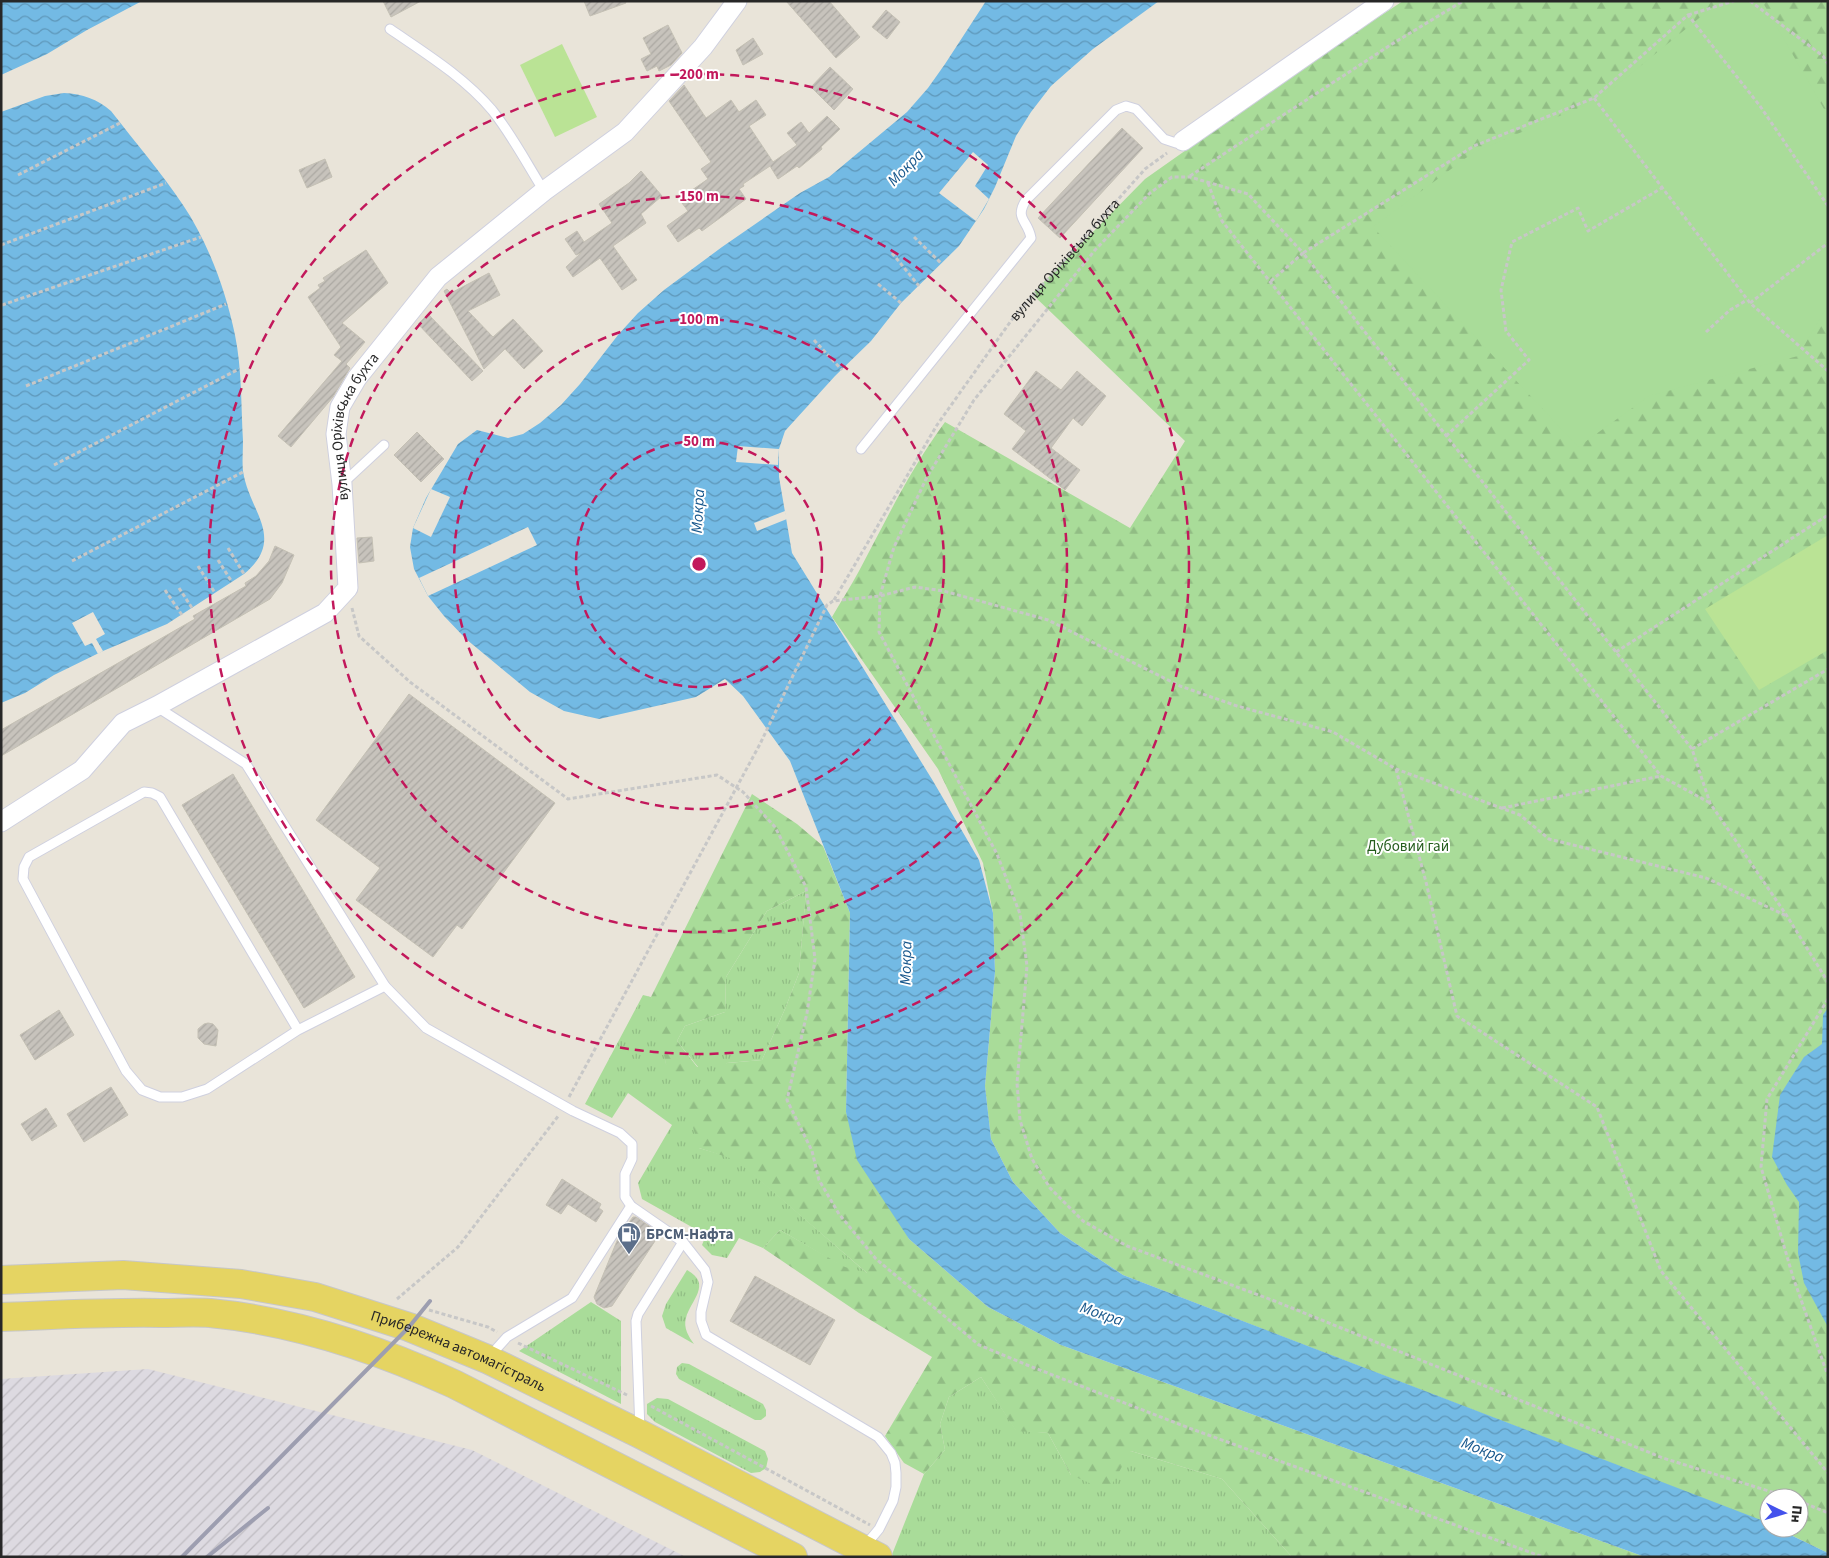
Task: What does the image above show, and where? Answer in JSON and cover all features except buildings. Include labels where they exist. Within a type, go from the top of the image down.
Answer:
[{"type":"main road","name":"Прибережна автомагістраль","points":[[1,1280],[123,1275],[242,1284],[315,1297],[409,1327],[487,1359],[640,1434],[828,1530],[870,1548]]},
{"type":"main road","name":"Прибережна автомагістраль","points":[[1,1316],[121,1312],[210,1313],[283,1325],[332,1338],[417,1367],[454,1384],[794,1557]]},
{"type":"main road","points":[[828,1530],[835,1540],[836,1552],[834,1557]]},
{"type":"street","name":"вулиця Оріхівська бухта","points":[[348,588],[342,484],[336,434],[340,407],[357,378],[438,277],[544,191],[625,132],[703,47],[737,1]]},
{"type":"street","points":[[1183,141],[1384,1]]},
{"type":"street","points":[[1,822],[82,770],[123,723],[325,613],[348,588]]},
{"type":"lane","points":[[390,29],[453,73],[491,110],[515,143],[544,191]]},
{"type":"lane","points":[[861,448],[1031,238],[1030,231],[1021,220],[1021,208],[1026,200],[1116,110],[1126,106],[1136,109],[1164,139],[1176,143],[1183,141]]},
{"type":"lane","points":[[342,484],[384,444]]},
{"type":"lane","points":[[157,706],[246,764],[385,986],[426,1028],[564,1106],[620,1133],[632,1144],[632,1159],[625,1174],[624,1197],[631,1206],[683,1242],[705,1270],[708,1282],[701,1312],[701,1321],[706,1335],[742,1358],[846,1417],[878,1437],[885,1444],[895,1463],[896,1487],[893,1501],[870,1548]]},
{"type":"lane","points":[[298,1030],[160,797],[144,792],[29,857],[24,867],[23,879],[126,1071],[142,1090],[160,1097],[182,1097],[207,1089],[298,1030],[385,986]]},
{"type":"lane","points":[[487,1359],[507,1338],[572,1298],[631,1206]]},
{"type":"lane","points":[[640,1434],[636,1322],[638,1314],[683,1242]]},
{"type":"path","points":[[1190,177],[1392,44],[1463,1]]},
{"type":"path","points":[[1271,281],[1302,253],[1474,146],[1594,98],[1688,15],[1734,1]]},
{"type":"path","points":[[1750,1],[1823,56],[1828,64]]},
{"type":"path","points":[[1688,15],[1760,106],[1828,206]]},
{"type":"path","points":[[1594,98],[1749,302],[1828,371]]},
{"type":"path","points":[[18,175],[120,123]]},
{"type":"path","name":"вулиця Оріхівська бухта","points":[[833,601],[937,425],[1013,318],[1145,169],[1183,141]]},
{"type":"path","points":[[1759,1488],[1663,1458],[1272,1300],[1127,1246],[1083,1221],[1050,1188],[1032,1159],[1020,1120],[1017,1083],[1027,966],[1020,914],[997,854],[879,632],[880,596],[894,547],[928,477],[974,400],[1095,250],[1150,193],[1172,177],[1190,177],[1248,194],[1302,253],[1692,749],[1710,803],[1787,916],[1828,982]]},
{"type":"path","points":[[1,245],[166,183]]},
{"type":"path","points":[[1208,183],[1222,220],[1661,776],[1710,803]]},
{"type":"path","points":[[1446,436],[1529,360],[1506,332],[1501,290],[1512,242],[1578,208],[1588,231],[1662,188]]},
{"type":"path","points":[[2,305],[202,237]]},
{"type":"path","points":[[914,237],[942,264]]},
{"type":"path","points":[[1706,332],[1730,310],[1749,302],[1828,243]]},
{"type":"path","points":[[892,253],[919,286]]},
{"type":"path","points":[[878,284],[901,303]]},
{"type":"path","points":[[26,386],[226,304]]},
{"type":"path","points":[[814,340],[842,370]]},
{"type":"path","points":[[54,466],[239,369]]},
{"type":"path","points":[[72,561],[243,472]]},
{"type":"path","points":[[1616,652],[1828,515]]},
{"type":"path","points":[[228,548],[244,574]]},
{"type":"path","points":[[218,560],[232,582]]},
{"type":"path","points":[[198,566],[215,593]]},
{"type":"path","points":[[179,588],[192,608]]},
{"type":"path","points":[[348,588],[359,636],[410,682],[568,799],[717,775],[743,792],[775,827],[806,888],[815,959],[807,1014],[787,1100],[812,1151],[819,1180],[839,1214],[876,1259],[979,1345],[1180,1424],[1543,1557]]},
{"type":"path","points":[[397,1299],[458,1247],[560,1114],[760,744],[827,605],[833,601],[880,596],[915,588],[944,591],[1048,620],[1180,686],[1237,706],[1333,732],[1396,769],[1520,816],[1549,839],[1706,878],[1787,916]]},
{"type":"path","points":[[165,590],[182,615]]},
{"type":"path","points":[[1692,749],[1828,669]]},
{"type":"path","points":[[1396,769],[1428,886],[1457,1016],[1597,1107],[1661,1271],[1828,1472]]},
{"type":"path","points":[[1500,808],[1661,776]]},
{"type":"path","points":[[1828,999],[1767,1099],[1761,1167],[1793,1277],[1828,1376]]},
{"type":"path","points":[[389,1296],[406,1302]]},
{"type":"path","points":[[424,1308],[488,1327],[507,1338],[640,1400],[870,1548]]},
{"type":"path","points":[[1809,1505],[1828,1513]]},
{"type":"shaded area","points":[[148,1369],[472,1450],[686,1557],[1,1557],[1,1379]]},
{"type":"green space","name":"Дубовий гай","points":[[1403,1],[1828,1],[1828,1553],[1797,1538],[1809,1538],[1809,1488],[1759,1488],[1759,1520],[1123,1275],[1060,1233],[1013,1182],[991,1139],[985,1086],[995,972],[993,913],[983,863],[938,769],[832,617],[856,577],[910,476],[945,422],[1130,528],[1185,441],[1032,294],[1145,179],[1321,55]]},
{"type":"green space","points":[[1720,1],[1762,1],[1828,116],[1828,305],[1798,356],[1649,396],[1578,447],[1373,227],[1474,152],[1600,99]]},
{"type":"green space","points":[[562,44],[597,117],[555,137],[520,65]]},
{"type":"green space","points":[[1828,535],[1828,650],[1759,690],[1705,609]]},
{"type":"green space","points":[[752,794],[797,824],[823,846],[850,913],[846,1112],[909,1239],[988,1307],[1061,1345],[1645,1557],[1292,1557],[1222,1479],[1131,1451],[1108,1491],[1071,1475],[1048,1433],[1016,1431],[981,1377],[949,1397],[940,1424],[945,1450],[924,1474],[904,1463],[885,1436],[932,1357],[859,1313],[763,1248],[780,1230],[845,1267],[867,1273],[736,1160],[699,1148],[684,1096],[727,1063],[762,1060],[799,973],[806,891],[767,911],[726,977],[725,1012],[685,1026],[677,1041],[698,1068],[683,1080],[666,1064],[651,997]]},
{"type":"green space","points":[[806,891],[799,973],[785,1009],[762,1060],[727,1063],[699,1148],[736,1159],[868,1274],[845,1268],[780,1230],[763,1248],[739,1238],[727,1258],[712,1255],[702,1245],[706,1235],[642,1199],[638,1183],[672,1125],[628,1093],[612,1118],[585,1104],[643,995],[651,997],[661,1016],[666,1064],[698,1067],[677,1041],[685,1026],[725,1012],[726,977],[767,911]]},
{"type":"green space","points":[[687,1270],[695,1275],[699,1287],[685,1322],[687,1332],[694,1344],[666,1328],[662,1316],[666,1304]]},
{"type":"green space","points":[[591,1302],[621,1321],[621,1404],[519,1351]]},
{"type":"green space","points":[[682,1363],[689,1364],[763,1404],[766,1416],[761,1420],[755,1420],[679,1379],[676,1374],[677,1367]]},
{"type":"green space","points":[[981,1377],[1016,1430],[1048,1433],[1071,1475],[1131,1451],[1222,1479],[1292,1557],[891,1557],[924,1474],[945,1450],[940,1424],[949,1397]]},
{"type":"green space","points":[[657,1398],[668,1399],[765,1451],[768,1459],[766,1468],[760,1472],[751,1473],[655,1422],[647,1414],[647,1404]]},
{"type":"water","points":[[1,1],[142,1],[47,54],[1,75]]},
{"type":"water","name":"Мокра","points":[[986,1],[1159,1],[1093,49],[1051,86],[1016,136],[984,209],[959,246],[901,303],[871,341],[835,376],[785,431],[779,449],[779,477],[792,553],[933,781],[979,860],[993,913],[995,972],[985,1086],[991,1139],[1013,1182],[1060,1233],[1123,1275],[1759,1519],[1759,1538],[1797,1538],[1828,1553],[1828,1557],[1645,1557],[1061,1345],[988,1307],[909,1239],[857,1160],[846,1112],[850,913],[790,761],[743,696],[725,679],[696,697],[599,719],[564,711],[530,692],[466,639],[428,596],[414,569],[410,547],[413,528],[426,498],[458,444],[477,430],[508,438],[523,434],[540,423],[561,405],[580,384],[618,335],[638,313],[664,290],[722,247],[800,193],[829,177],[907,112],[928,88]]},
{"type":"water","points":[[64,93],[89,98],[111,111],[175,193],[192,219],[215,267],[227,301],[235,335],[241,388],[243,471],[262,524],[263,548],[257,561],[244,574],[167,624],[103,651],[54,675],[25,693],[1,703],[1,112],[45,96]]},
{"type":"water","points":[[1828,1008],[1828,1327],[1804,1283],[1798,1253],[1799,1202],[1787,1185],[1772,1157],[1780,1095],[1804,1057],[1822,1044],[1823,1015]]},
{"type":"pier","points":[[973,152],[988,165],[975,186],[989,199],[976,221],[939,193]]},
{"type":"pier","points":[[738,446],[779,449],[778,465],[736,462]]},
{"type":"pier","points":[[431,489],[450,497],[431,537],[413,528]]},
{"type":"pier","points":[[785,511],[787,519],[757,531],[754,523]]},
{"type":"pier","points":[[528,527],[537,545],[428,596],[419,578]]},
{"type":"pier","points":[[93,612],[105,634],[96,639],[103,651],[98,654],[92,643],[85,646],[72,623]]},
{"type":"railway","points":[[182,1557],[409,1327],[430,1301]]},
{"type":"railway","points":[[207,1557],[268,1508]]},
{"type":"place","name":"БРСМ-Нафта","points":[[629,1255]]}]
